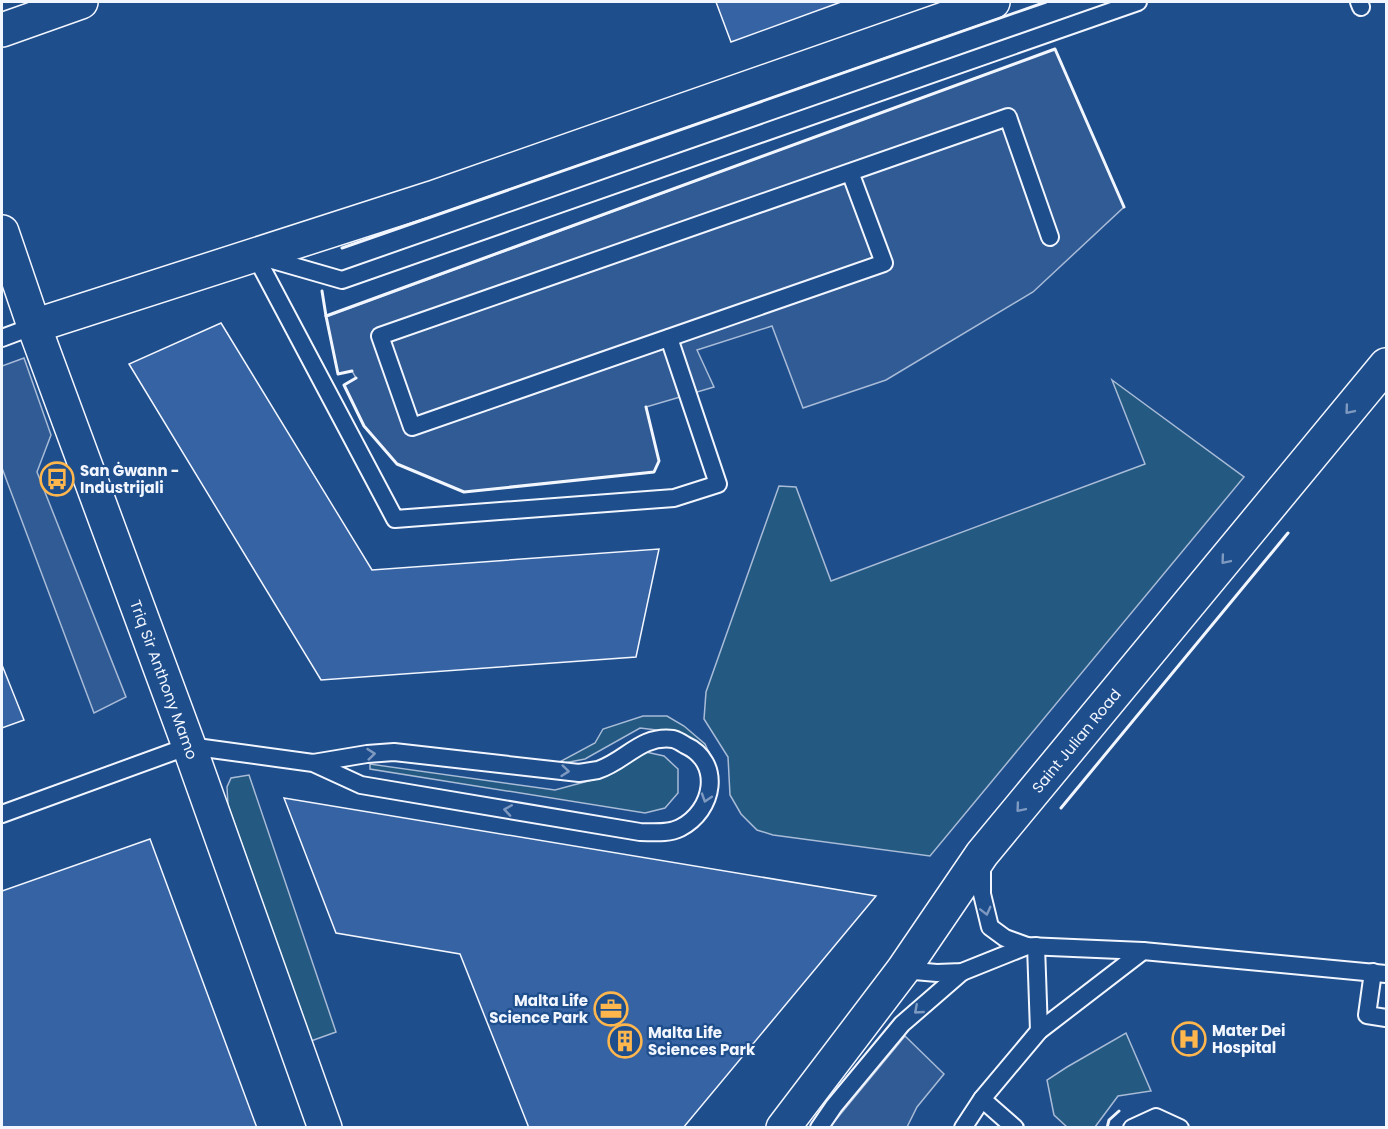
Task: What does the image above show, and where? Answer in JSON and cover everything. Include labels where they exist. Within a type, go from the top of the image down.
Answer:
[{"type":"street","points":[[2,30],[81,2]]},
{"type":"street","points":[[34,326],[432,198],[993,2]]},
{"type":"street","name":"Triq Sir Anthony Mamo","points":[[2,232],[325,1128]]},
{"type":"street","name":"Saint Julian Road","points":[[783,1128],[903,970],[981,854],[1386,365]]},
{"type":"lane","points":[[255,255],[342,279],[1138,2]]},
{"type":"lane","points":[[850,172],[884,263],[412,427],[380,336],[850,172],[1008,117],[1050,237]]},
{"type":"lane","points":[[255,255],[395,519],[674,498],[718,484],[669,338]]},
{"type":"lane","points":[[2,338],[34,326]]},
{"type":"lane","points":[[2,813],[189,746],[313,763],[361,785],[640,832],[664,833],[680,828],[700,813],[709,792],[710,770],[697,750],[674,739],[648,741],[598,770],[579,772],[394,752],[313,763]]},
{"type":"lane","points":[[981,854],[981,894],[990,927],[1005,938],[1031,946],[1143,951],[1380,973],[1367,1015],[1386,1018]]},
{"type":"lane","points":[[903,970],[937,974],[962,972],[1031,946]]},
{"type":"lane","points":[[1031,946],[1039,1031]]},
{"type":"lane","points":[[963,1128],[982,1099],[1039,1031],[1143,951]]},
{"type":"lane","points":[[819,1128],[902,1024],[962,972]]},
{"type":"lane","points":[[982,1099],[1016,1128]]},
{"type":"lane","points":[[1132,1128],[1156,1117],[1180,1128]]},
{"type":"shaded area","points":[[1055,49],[1124,207],[1033,292],[886,380],[803,408],[772,326],[697,350],[714,387],[646,407],[659,461],[654,472],[464,492],[397,464],[364,426],[344,385],[356,378],[352,371],[338,374],[326,317]]},
{"type":"shaded area","points":[[24,358],[51,435],[37,472],[126,697],[94,713],[2,468],[2,366]]},
{"type":"shaded area","points":[[1112,380],[1244,477],[930,856],[773,835],[757,830],[741,814],[730,795],[728,757],[704,719],[706,692],[779,486],[796,487],[831,581],[1145,464]]},
{"type":"shaded area","points":[[643,716],[667,716],[684,726],[705,744],[716,768],[716,789],[698,806],[702,779],[695,755],[665,731],[640,728],[585,759],[554,765],[595,743],[603,729]]},
{"type":"shaded area","points":[[646,752],[664,756],[678,769],[678,793],[665,808],[645,813],[370,769],[370,764],[555,790],[603,777]]},
{"type":"shaded area","points":[[249,775],[336,1032],[311,1041],[228,805],[227,787],[231,778]]},
{"type":"shaded area","points":[[1126,1033],[1151,1091],[1118,1096],[1095,1127],[1067,1127],[1054,1115],[1047,1080]]},
{"type":"shaded area","points":[[905,1036],[944,1074],[917,1107],[907,1127],[829,1128]]},
{"type":"building","points":[[716,2],[841,2],[731,42]]},
{"type":"building","points":[[221,323],[372,570],[659,549],[636,657],[321,680],[129,364]]},
{"type":"building","points":[[2,665],[24,720],[2,728]]},
{"type":"building","name":"Malta Life Sciences Park","points":[[284,798],[876,896],[683,1128],[529,1128],[460,954],[336,933]]},
{"type":"building","points":[[150,839],[257,1128],[2,1128],[2,891]]},
{"type":"wall","points":[[342,248],[1046,2]]},
{"type":"wall","points":[[352,371],[338,374],[326,316],[1055,49],[1124,207]]},
{"type":"wall","points":[[322,291],[326,316]]},
{"type":"wall","points":[[356,378],[344,385],[364,426],[397,464],[464,492],[654,472],[659,461],[646,407]]},
{"type":"wall","points":[[1061,808],[1288,533]]},
{"type":"wall","points":[[1107,1128],[1109,1120],[1119,1111]]},
{"type":"place","name":"San Ġwann - Industrijali","points":[[57,479]]},
{"type":"place","name":"Malta Life Science Park","points":[[611,1009]]},
{"type":"place","name":"Mater Dei Hospital","points":[[1189,1039]]},
{"type":"place","name":"Malta Life Sciences Park","points":[[625,1041]]}]
